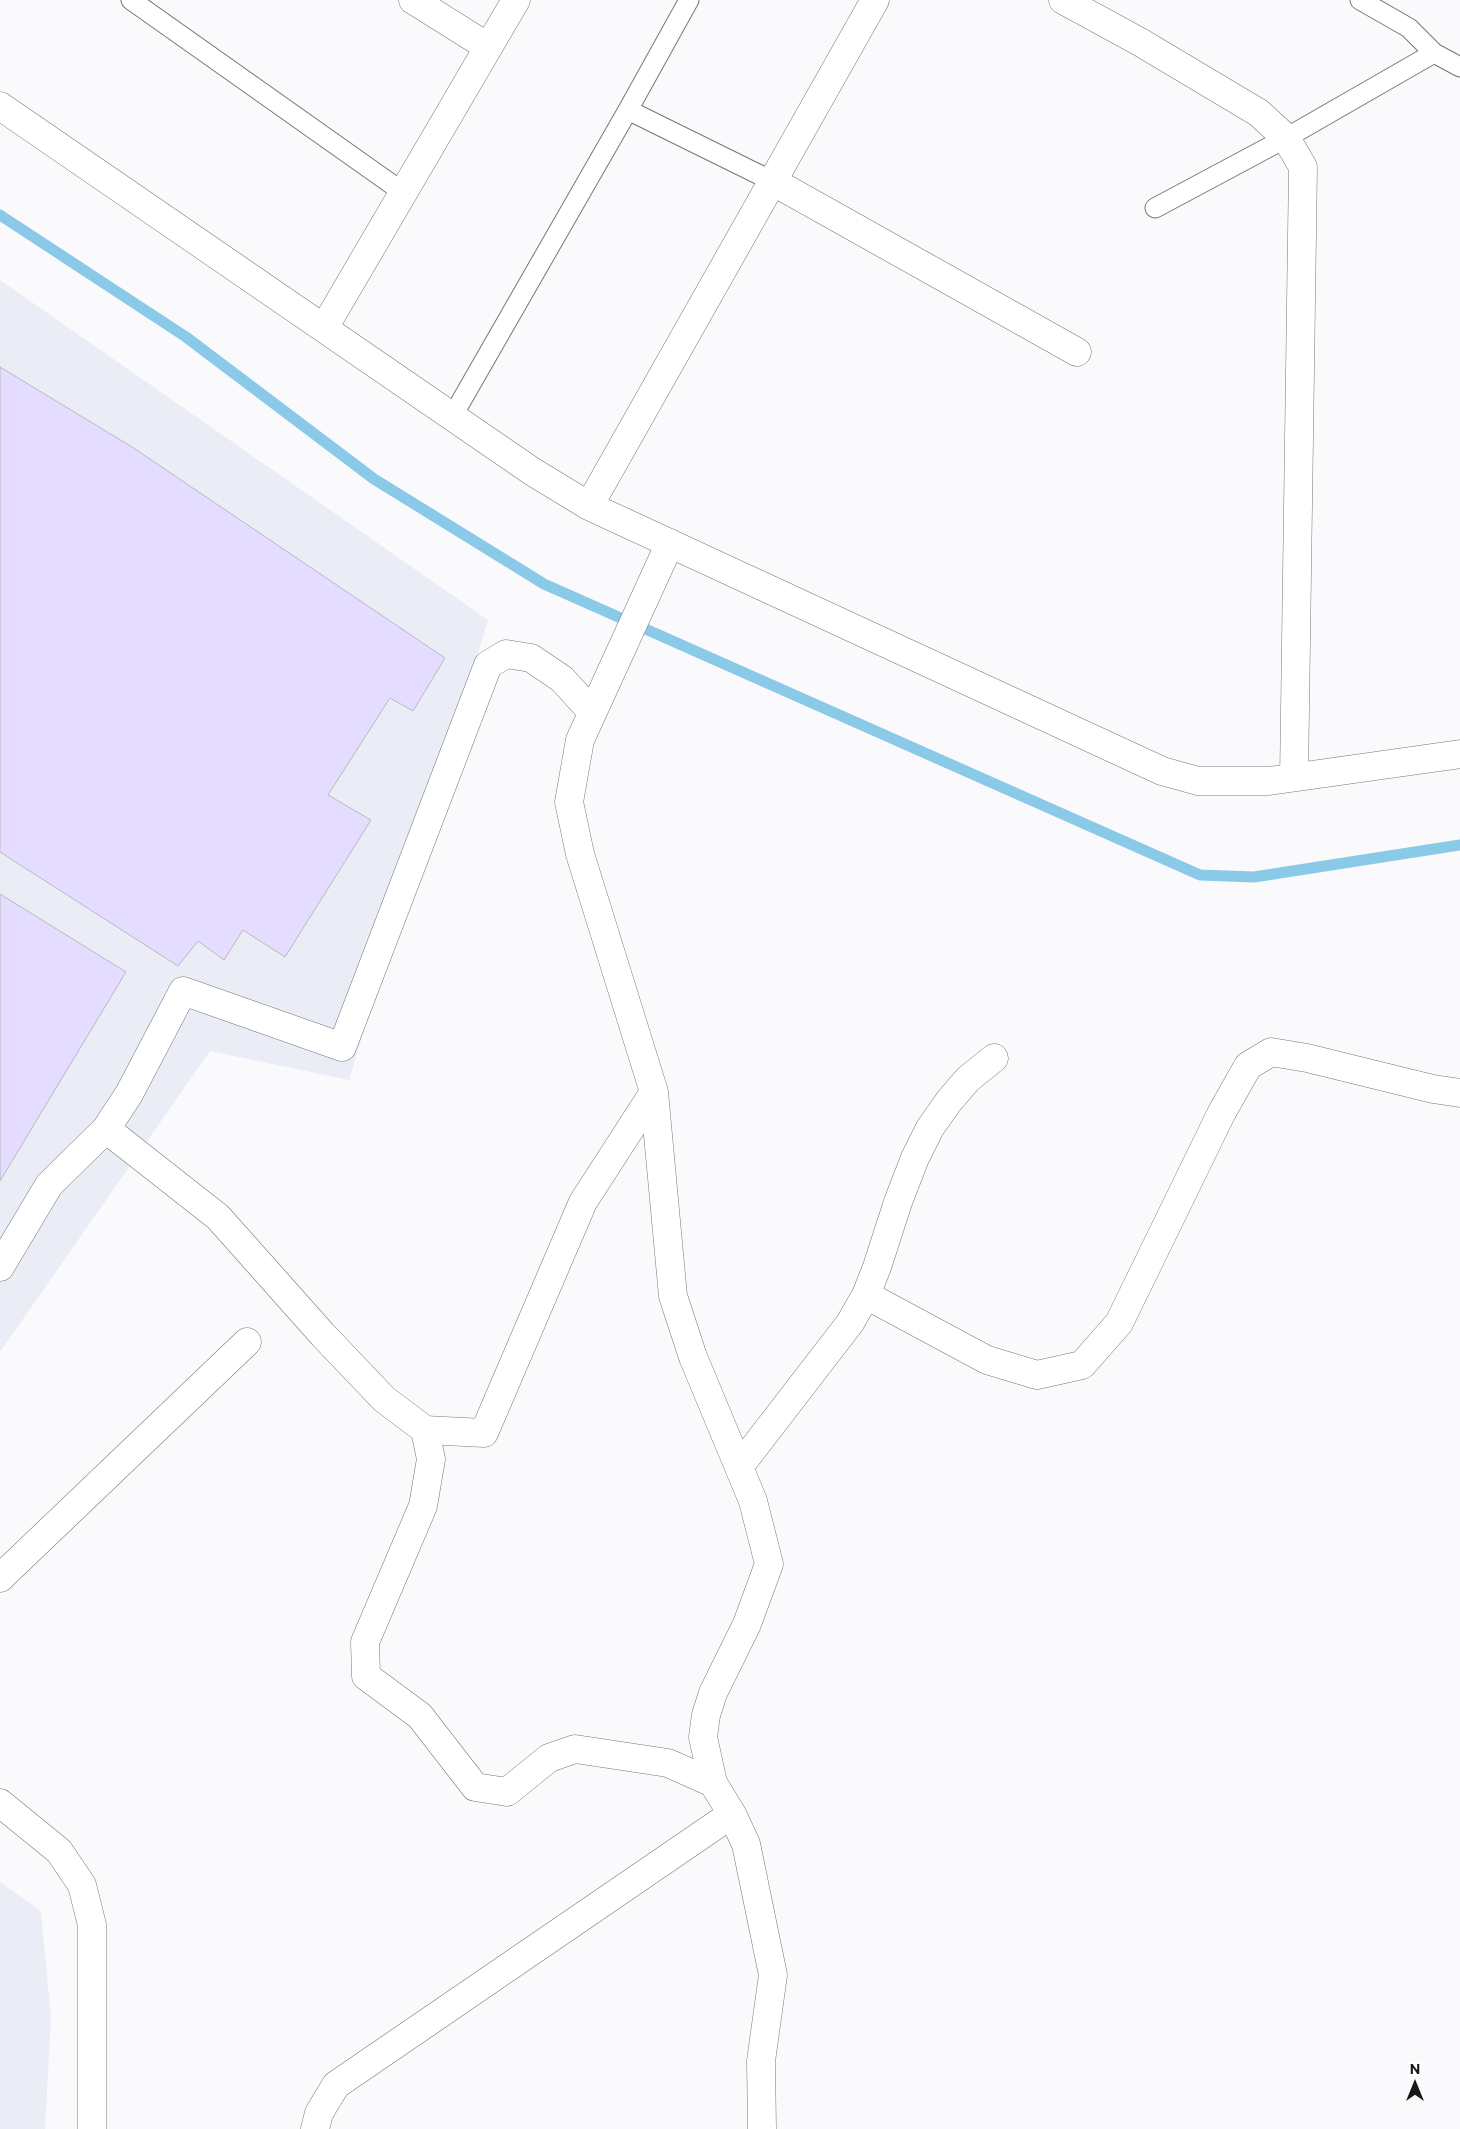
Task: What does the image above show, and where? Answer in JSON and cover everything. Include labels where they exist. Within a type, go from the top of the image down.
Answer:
[{"type":"street","points":[[413,0],[488,47]]},
{"type":"street","points":[[324,328],[516,0]]},
{"type":"street","points":[[588,506],[875,0]]},
{"type":"street","points":[[1063,0],[1140,42],[1259,113],[1286,138],[1303,167],[1294,777]]},
{"type":"street","points":[[0,106],[452,417],[588,506],[1162,771],[1198,781],[1269,781],[1460,754]]},
{"type":"street","points":[[772,182],[1077,352]]},
{"type":"street","points":[[670,543],[580,740],[569,802],[580,854],[654,1092],[673,1296],[693,1357],[753,1501],[769,1564],[747,1624],[713,1693],[706,1715],[703,1737],[713,1783],[732,1814],[746,1844],[773,1975],[761,2061],[762,2129]]},
{"type":"street","points":[[0,1267],[49,1185],[106,1129],[129,1094],[183,991],[342,1047],[488,666],[506,654],[531,658],[562,679],[592,712]]},
{"type":"street","points":[[866,1295],[987,1360],[1038,1376],[1082,1365],[1119,1323],[1222,1112],[1248,1066],[1271,1052],[1307,1058],[1433,1089],[1460,1093]]},
{"type":"street","points":[[739,1467],[850,1323],[866,1295],[898,1202],[915,1158],[930,1128],[949,1101],[968,1079],[994,1058]]},
{"type":"street","points":[[106,1129],[218,1217],[323,1335],[384,1399],[424,1430],[484,1433],[584,1202],[654,1092]]},
{"type":"street","points":[[0,1578],[247,1342]]},
{"type":"street","points":[[424,1430],[431,1459],[423,1506],[365,1642],[366,1676],[420,1716],[475,1786],[507,1792],[549,1758],[575,1749],[668,1763],[713,1783]]},
{"type":"street","points":[[0,1803],[58,1851],[82,1885],[92,1925],[92,2129]]},
{"type":"street","points":[[315,2129],[319,2112],[336,2086],[732,1814]]},
{"type":"lane","points":[[131,0],[404,193]]},
{"type":"lane","points":[[452,417],[689,0]]},
{"type":"lane","points":[[1360,0],[1408,28],[1434,53],[1460,67]]},
{"type":"lane","points":[[1155,208],[1286,138],[1434,53]]},
{"type":"lane","points":[[628,110],[772,182]]},
{"type":"shaded area","points":[[0,280],[488,620],[349,1080],[210,1051],[0,1352]]},
{"type":"shaded area","points":[[0,1882],[41,1911],[51,2019],[45,2129],[0,2129]]},
{"type":"building","points":[[0,367],[132,447],[445,658],[413,711],[390,698],[328,795],[371,820],[285,957],[243,930],[224,960],[198,941],[178,966],[0,852]]},
{"type":"building","points":[[0,894],[126,972],[0,1181]]},
{"type":"waterway","points":[[0,215],[186,337],[374,479],[544,584],[1200,875],[1254,877],[1460,845]]}]
